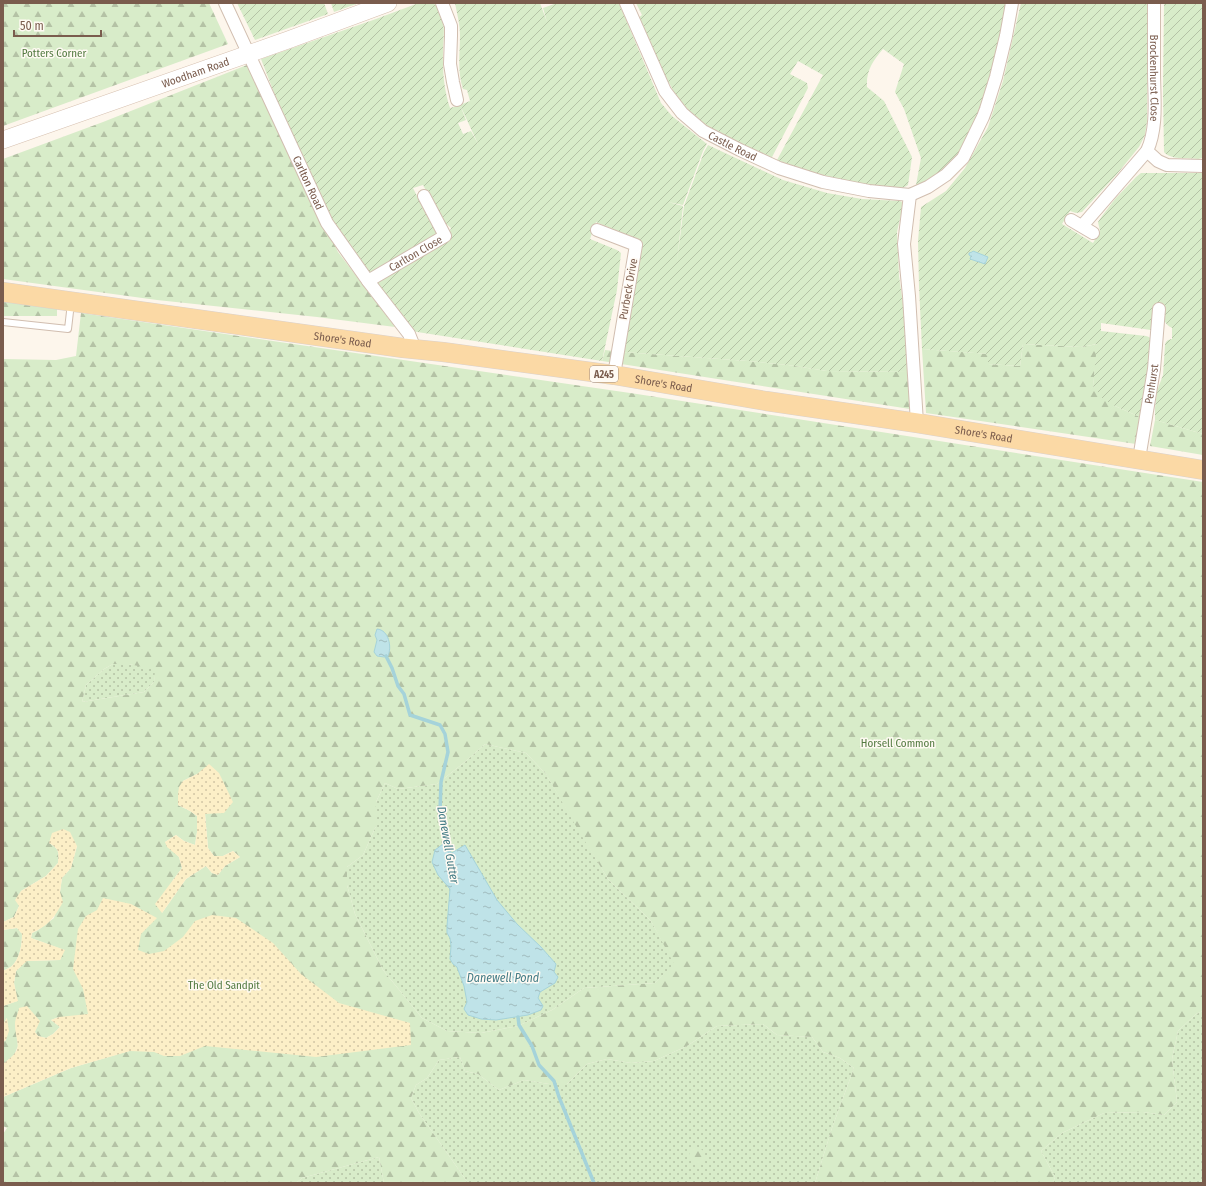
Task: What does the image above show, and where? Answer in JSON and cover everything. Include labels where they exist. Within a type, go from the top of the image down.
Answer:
[{"type":"main road","name":"Shore's Road","points":[[3,292],[403,348],[614,375],[766,401],[917,423],[1203,470]]},
{"type":"street","name":"Carlton Road","points":[[225,3],[326,223],[409,334],[415,349]]},
{"type":"street","name":"Woodham Road","points":[[3,140],[388,3]]},
{"type":"street","points":[[442,3],[451,26],[452,36],[450,64],[452,82],[457,100]]},
{"type":"street","name":"Castle Road","points":[[626,3],[665,91],[682,113],[703,131],[778,168],[823,182],[868,191],[910,195],[928,187],[946,175],[963,158],[983,117],[996,77],[1012,3]]},
{"type":"street","name":"Brockenhurst Close","points":[[1082,226],[1147,151],[1150,145],[1154,122],[1154,3]]},
{"type":"street","points":[[1147,151],[1158,161],[1167,165],[1203,166]]},
{"type":"street","points":[[910,195],[904,244],[909,296],[917,423]]},
{"type":"street","name":"Carlton Close","points":[[368,281],[445,236],[424,196]]},
{"type":"street","points":[[1071,220],[1093,232]]},
{"type":"street","name":"Purbeck Drive","points":[[597,230],[636,245],[614,375]]},
{"type":"street","name":"Penhurst","points":[[1139,459],[1154,369],[1159,309]]},
{"type":"lane","points":[[3,322],[68,329],[72,302]]},
{"type":"green space","name":"Potters Corner","points":[[3,3],[209,3],[228,44],[3,126]]},
{"type":"green space","points":[[237,3],[324,3],[328,14],[255,40]]},
{"type":"green space","points":[[331,3],[359,3],[334,12]]},
{"type":"green space","points":[[429,3],[435,4],[439,7],[442,14],[444,35],[443,73],[450,108],[470,101],[467,90],[463,89],[460,76],[460,31],[455,3],[540,3],[547,22],[543,8],[557,3],[619,3],[661,103],[672,116],[707,144],[683,205],[668,202],[683,206],[677,261],[684,206],[708,145],[783,180],[827,193],[862,199],[900,201],[903,205],[897,232],[899,276],[906,325],[908,372],[827,371],[748,361],[623,352],[641,241],[596,222],[590,239],[621,253],[617,290],[602,361],[411,331],[375,282],[446,242],[451,228],[442,220],[423,185],[413,188],[423,208],[436,228],[436,237],[370,275],[326,213],[283,116],[261,59],[416,4]],"holes":[[[460,105],[478,144],[471,131],[463,134],[458,123],[466,120]]]},
{"type":"green space","points":[[636,3],[1007,3],[995,65],[986,97],[960,156],[944,172],[919,186],[916,185],[921,158],[904,109],[895,92],[904,64],[883,49],[873,62],[869,71],[867,87],[884,101],[912,157],[908,185],[903,188],[898,188],[873,186],[845,181],[777,160],[823,75],[798,61],[790,74],[807,83],[808,88],[770,161],[700,123],[679,101],[663,72],[638,18],[642,15]]},
{"type":"green space","points":[[1021,3],[1148,3],[1147,121],[1145,135],[1139,147],[1117,174],[1082,212],[1076,213],[1070,211],[1062,224],[1093,243],[1100,231],[1098,222],[1102,216],[1115,199],[1141,173],[1203,173],[1203,434],[1155,420],[1157,391],[1163,375],[1165,345],[1167,340],[1172,339],[1172,328],[1165,322],[1163,317],[1163,307],[1153,305],[1151,330],[1101,323],[1101,331],[1146,336],[1151,339],[1148,375],[1140,417],[1103,399],[1093,386],[1097,344],[1081,347],[1023,344],[1020,366],[988,364],[988,354],[922,349],[918,241],[921,207],[946,191],[965,168],[988,127],[1003,81]]},
{"type":"green space","points":[[1164,3],[1203,3],[1202,158],[1198,159],[1175,157],[1167,155],[1164,152]]},
{"type":"green space","points":[[247,65],[338,252],[395,327],[157,300],[3,279],[3,159],[103,122]]},
{"type":"green space","points":[[3,301],[57,307],[57,316],[3,316]]},
{"type":"green space","name":"Horsell Common","points":[[81,313],[637,394],[1203,482],[1203,1011],[1196,1014],[1178,1031],[1172,1059],[1177,1102],[1164,1115],[1143,1112],[1104,1113],[1062,1133],[1041,1151],[1055,1177],[1053,1183],[815,1183],[832,1128],[854,1068],[840,1058],[823,1052],[812,1037],[777,1035],[763,1024],[717,1026],[687,1046],[654,1061],[631,1063],[607,1059],[587,1064],[567,1084],[549,1084],[524,1080],[499,1090],[478,1074],[465,1071],[460,1057],[439,1060],[427,1078],[416,1085],[411,1098],[419,1113],[468,1183],[384,1183],[379,1157],[302,1178],[296,1183],[3,1183],[3,1134],[7,1128],[3,1126],[3,1097],[71,1068],[129,1051],[59,1017],[51,1020],[60,1027],[46,1038],[38,1036],[35,1032],[15,1023],[18,1046],[14,1055],[3,1064],[3,1042],[6,1040],[7,1018],[3,1024],[3,1006],[17,1001],[14,983],[16,971],[26,961],[60,960],[64,950],[31,938],[32,933],[54,918],[62,878],[71,868],[77,846],[49,843],[58,851],[58,863],[46,876],[21,891],[19,906],[14,917],[3,922],[3,359],[56,360],[76,356]],"holes":[[[113,664],[129,664],[155,670],[154,682],[144,692],[82,702],[86,685],[104,669]],[[485,744],[526,753],[546,774],[608,879],[651,921],[674,964],[655,983],[584,988],[552,1010],[518,1026],[481,1033],[447,1031],[422,1018],[383,970],[355,914],[347,885],[347,867],[363,855],[376,826],[376,802],[385,783],[398,789],[437,784]],[[197,774],[224,813],[205,813],[208,848],[214,856],[223,856],[233,851],[240,857],[225,866],[218,875],[212,873],[206,866],[186,879],[162,913],[173,880],[182,868],[179,857],[165,842],[176,835],[184,841],[195,845],[197,816],[178,805],[183,781]]]},
{"type":"green space","points":[[1023,344],[1081,347],[1098,344],[1093,386],[1115,406],[1140,417],[1136,444],[926,413],[922,349],[989,354],[988,364],[1020,366]]},
{"type":"green space","points":[[605,350],[748,361],[827,371],[908,372],[910,409],[602,361]]},
{"type":"green space","points":[[1155,420],[1203,434],[1203,455],[1150,446]]},
{"type":"green space","points":[[113,664],[129,664],[156,669],[154,682],[144,692],[82,702],[86,685],[104,669]]},
{"type":"green space","points":[[485,744],[526,753],[546,774],[608,879],[651,921],[675,964],[655,983],[584,988],[552,1010],[518,1026],[481,1033],[447,1031],[422,1018],[383,970],[355,914],[347,885],[347,867],[363,855],[376,826],[376,802],[385,783],[398,789],[437,784]]},
{"type":"green space","points":[[17,928],[22,934],[19,955],[12,966],[3,971],[3,930]]},
{"type":"green space","points":[[1203,1011],[1203,1183],[1053,1183],[1055,1177],[1041,1151],[1062,1133],[1104,1113],[1143,1112],[1164,1115],[1177,1102],[1172,1059],[1178,1031],[1196,1014]]},
{"type":"green space","points":[[763,1024],[777,1035],[812,1037],[823,1052],[840,1058],[854,1068],[832,1128],[815,1183],[468,1183],[419,1113],[411,1098],[416,1085],[427,1078],[439,1060],[460,1057],[465,1071],[478,1074],[499,1090],[524,1080],[549,1084],[567,1084],[587,1064],[607,1059],[631,1063],[654,1061],[687,1046],[717,1026]]},
{"type":"green space","points":[[694,1148],[700,1148],[705,1153],[703,1162],[700,1164],[694,1164],[689,1159],[689,1153]]},
{"type":"green space","points":[[379,1157],[384,1183],[296,1183],[302,1178]]},
{"type":"sand","points":[[209,764],[219,773],[233,802],[224,813],[205,814],[208,848],[214,856],[223,856],[233,851],[240,857],[225,866],[218,875],[212,873],[206,866],[186,879],[162,913],[155,904],[182,868],[179,857],[167,847],[165,842],[176,835],[184,841],[195,845],[197,832],[197,816],[178,805],[179,787],[183,781],[197,774]]},
{"type":"sand","points":[[63,829],[70,832],[77,846],[71,868],[62,878],[60,892],[63,902],[57,912],[43,927],[32,933],[31,938],[65,950],[60,960],[27,961],[16,971],[14,983],[18,1001],[3,1006],[3,971],[15,963],[21,947],[22,934],[17,928],[3,930],[3,922],[14,917],[19,906],[15,900],[21,891],[46,876],[58,863],[58,851],[49,843],[52,833]]},
{"type":"sand","name":"The Old Sandpit","points":[[103,898],[131,904],[157,918],[141,934],[138,950],[149,954],[164,951],[183,937],[195,921],[212,915],[236,918],[273,943],[301,974],[339,1003],[410,1023],[411,1045],[316,1057],[205,1046],[180,1056],[164,1056],[154,1052],[130,1051],[71,1068],[3,1097],[3,1064],[17,1050],[18,1046],[15,1020],[19,1008],[27,1006],[40,1021],[35,1032],[38,1036],[46,1038],[60,1027],[51,1020],[59,1017],[88,1014],[83,989],[73,969],[78,929],[86,916],[97,910]]},
{"type":"sand","points":[[7,1018],[9,1031],[6,1040],[3,1042],[3,1024]]},
{"type":"water","points":[[973,251],[988,257],[985,264],[970,259],[971,256],[969,253]]},
{"type":"water","points":[[377,629],[384,632],[387,636],[390,648],[388,656],[377,656],[374,652],[377,640],[375,635]]},
{"type":"water","name":"Danewell Pond","points":[[443,844],[450,854],[465,845],[497,900],[517,924],[556,964],[554,972],[558,977],[555,983],[540,992],[538,998],[543,1006],[541,1010],[528,1015],[496,1020],[481,1019],[468,1015],[464,1009],[467,1002],[464,986],[457,967],[450,959],[451,946],[450,938],[447,933],[447,926],[450,889],[438,875],[432,862],[435,850]]},
{"type":"waterway","name":"Danewell Gutter","points":[[386,656],[398,686],[404,694],[410,715],[440,725],[445,734],[448,752],[441,782],[440,812],[451,858]]},
{"type":"waterway","name":"Danewell Gutter","points":[[518,1017],[519,1025],[532,1046],[539,1065],[554,1081],[594,1183]]}]
